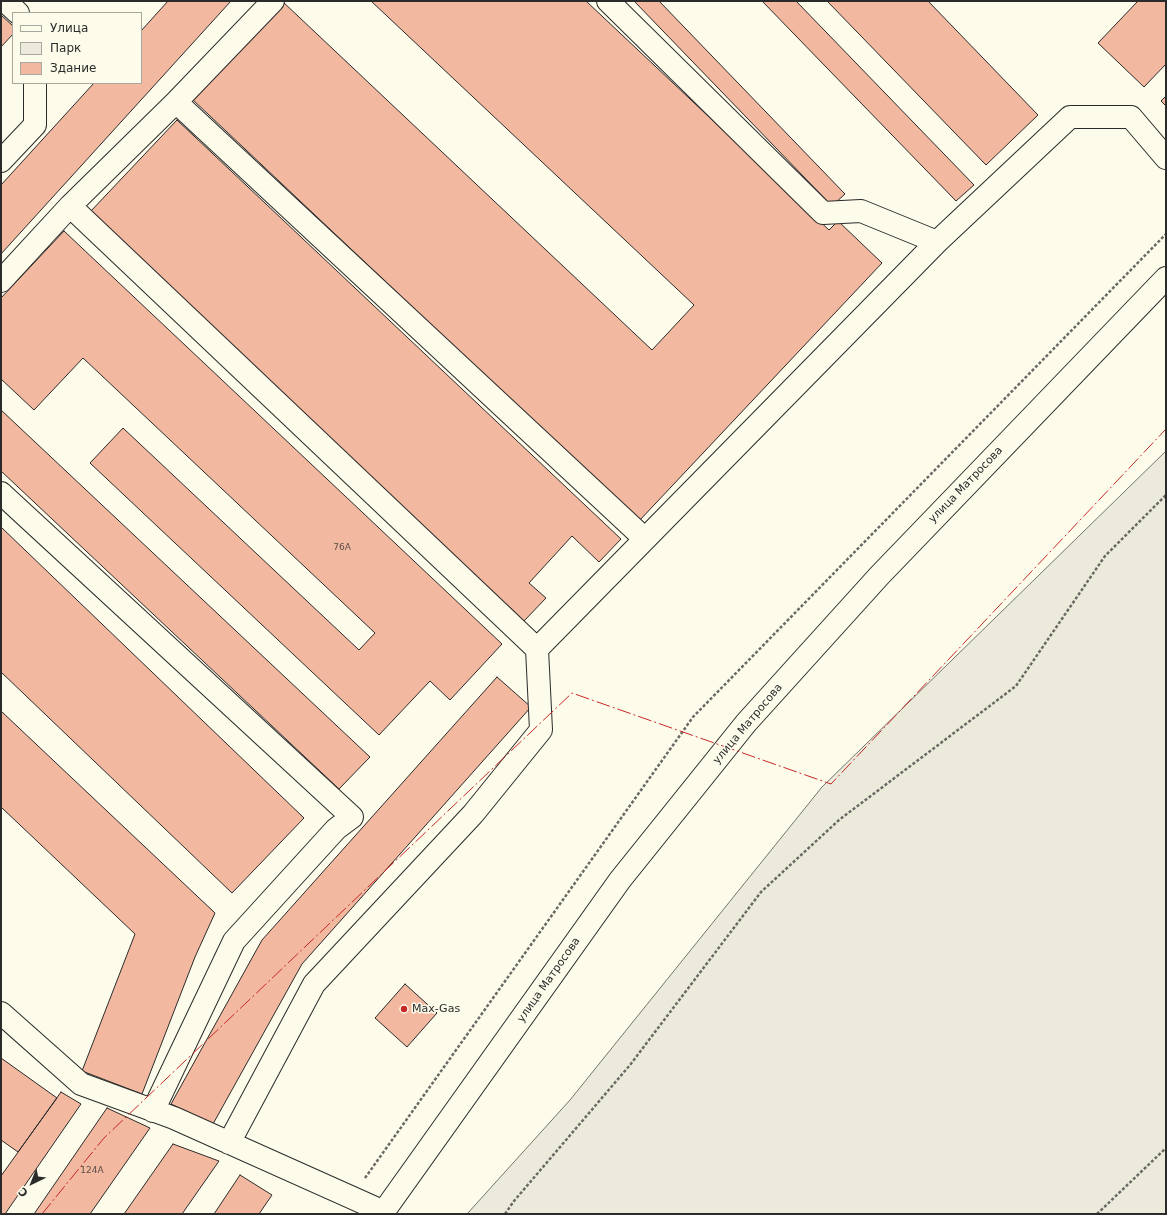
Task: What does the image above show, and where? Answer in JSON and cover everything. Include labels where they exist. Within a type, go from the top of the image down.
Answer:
[{"type":"main road","points":[[5,1],[17,12]]},
{"type":"main road","points":[[1,281],[70,206],[176,102],[272,1]]},
{"type":"main road","points":[[608,1],[823,213],[861,211],[937,242]]},
{"type":"main road","points":[[1,161],[34,125],[35,84]]},
{"type":"main road","points":[[176,102],[645,539]]},
{"type":"main road","points":[[537,649],[937,242],[1070,117],[1131,117],[1166,158]]},
{"type":"main road","points":[[70,206],[537,649],[541,730],[473,814],[314,984],[229,1143]]},
{"type":"main road","name":"улица Матросова","points":[[383,1213],[620,880],[746,723],[879,576],[1166,278]]},
{"type":"main road","points":[[1,493],[352,817],[336,829],[234,941],[153,1111]]},
{"type":"main road","points":[[1,1013],[81,1084],[174,1118],[383,1213]]},
{"type":"path","points":[[505,1214],[514,1201],[630,1065],[761,892],[839,820],[1016,686],[1104,556],[1166,495]]},
{"type":"path","points":[[1097,1214],[1166,1148]]},
{"type":"green space","points":[[1166,451],[1166,1214],[467,1214],[570,1100],[822,787]]},
{"type":"building","points":[[168,1],[231,1],[1,254],[1,185],[93,84],[142,84],[142,30]]},
{"type":"building","points":[[282,1],[652,350],[694,305],[371,1],[586,1],[829,230],[838,221],[882,263],[639,521],[191,98]]},
{"type":"building","points":[[634,1],[659,1],[845,194],[832,206]]},
{"type":"building","points":[[762,1],[796,1],[974,185],[956,201]]},
{"type":"building","points":[[827,1],[928,1],[1038,115],[986,165]]},
{"type":"building","points":[[1138,1],[1166,1],[1166,64],[1144,87],[1098,43]]},
{"type":"building","points":[[1,15],[12,25],[12,35],[1,47]]},
{"type":"building","points":[[1166,96],[1166,106],[1161,101]]},
{"type":"building","points":[[177,120],[621,539],[599,562],[572,536],[529,583],[546,598],[524,621],[90,212]]},
{"type":"building","points":[[64,231],[502,644],[450,700],[430,681],[379,735],[90,463],[123,428],[359,650],[375,633],[83,358],[34,410],[1,379],[1,298]]},
{"type":"building","points":[[1,410],[370,757],[339,789],[1,471]]},
{"type":"building","points":[[1,527],[304,818],[232,893],[1,672]]},
{"type":"building","points":[[497,677],[531,707],[302,964],[213,1124],[171,1104],[262,940]]},
{"type":"building","points":[[1,711],[215,913],[195,957],[142,1094],[82,1071],[135,934],[1,807]]},
{"type":"building","points":[[405,984],[437,1013],[407,1047],[375,1018]]},
{"type":"building","points":[[1,1058],[57,1098],[18,1152],[1,1140]]},
{"type":"building","points":[[61,1092],[81,1104],[5,1214],[1,1214],[1,1176]]},
{"type":"building","points":[[107,1108],[150,1128],[90,1214],[34,1214]]},
{"type":"building","points":[[173,1144],[219,1161],[182,1214],[124,1214]]},
{"type":"building","points":[[240,1175],[272,1195],[259,1214],[214,1214]]},
{"type":"power","points":[[42,1214],[104,1138],[572,693],[831,784],[1166,429]]},
{"type":"place","name":"Max-Gas","points":[[404,1009]]}]
